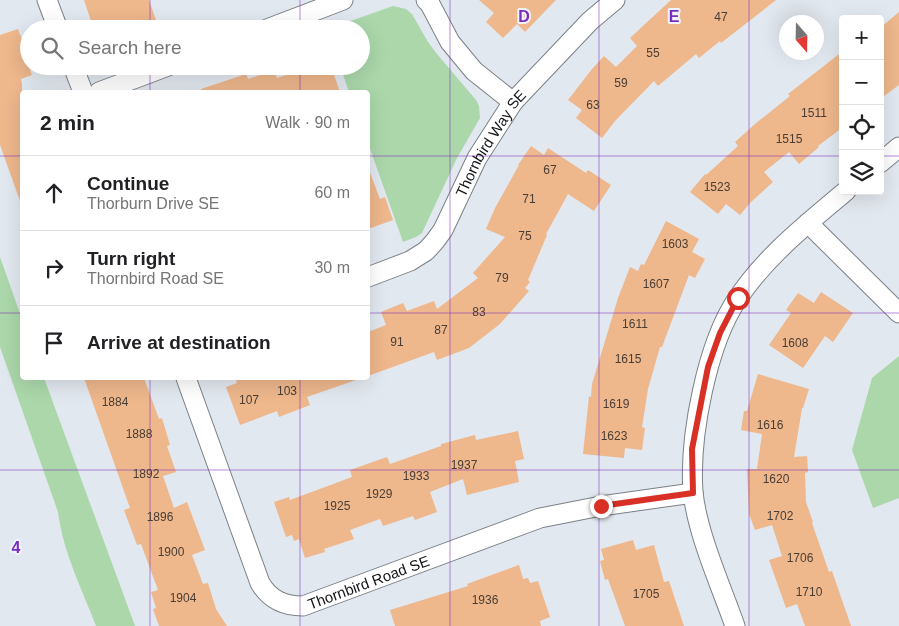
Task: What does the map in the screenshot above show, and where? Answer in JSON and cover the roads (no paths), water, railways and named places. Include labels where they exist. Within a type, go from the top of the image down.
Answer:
[{"type":"street","points":[[47,0],[55,20]]},
{"type":"street","points":[[291,20],[343,0]]},
{"type":"street","points":[[426,0],[450,42],[474,71],[513,102]]},
{"type":"street","name":"Thornbird Way SE","points":[[370,276],[410,261],[426,251],[435,241],[443,230],[477,158],[513,102],[590,21],[615,0]]},
{"type":"street","points":[[76,75],[82,90]]},
{"type":"street","points":[[104,90],[144,75]]},
{"type":"street","points":[[884,160],[899,147]]},
{"type":"street","points":[[735,626],[701,530],[693,493],[692,449],[708,367],[720,333],[738,298],[769,260],[841,195]]},
{"type":"street","points":[[808,223],[899,313]]},
{"type":"street","name":"Thornbird Road SE","points":[[187,380],[260,583],[266,593],[289,606],[303,606],[540,518],[601,506],[693,493]]}]
